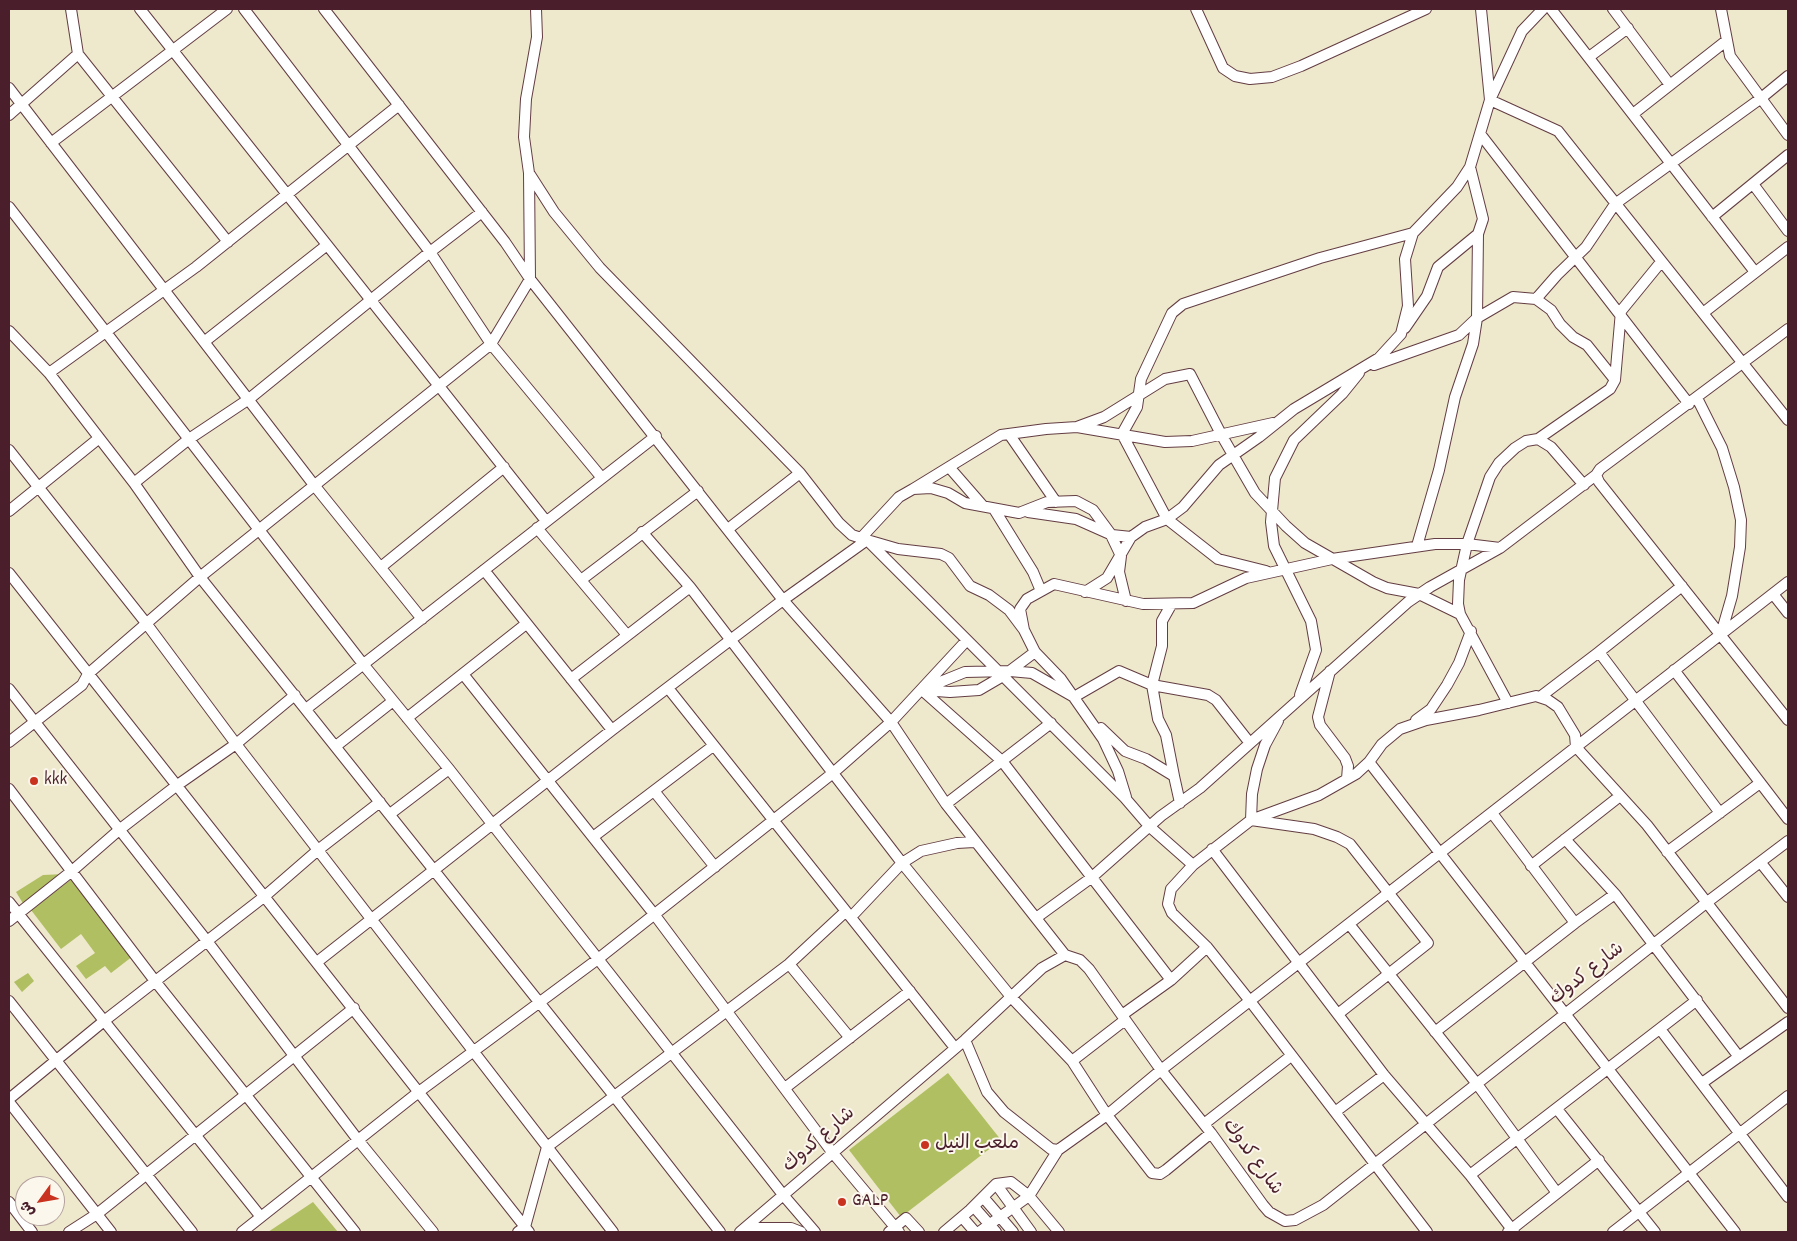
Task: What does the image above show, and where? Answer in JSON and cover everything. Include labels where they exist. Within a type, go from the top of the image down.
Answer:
[{"type":"street","points":[[70,9],[78,54],[113,95],[228,242]]},
{"type":"street","points":[[140,9],[286,194],[373,300],[439,387],[546,521]]},
{"type":"street","points":[[50,143],[171,49],[227,9]]},
{"type":"street","points":[[244,9],[430,252],[491,344],[602,478]]},
{"type":"street","points":[[324,9],[482,212],[530,279],[656,436],[783,600],[891,722],[974,842],[1065,955]]},
{"type":"street","points":[[9,742],[82,685],[88,674],[200,577],[491,344],[530,279],[529,173],[524,137],[526,99],[537,37],[536,9]]},
{"type":"street","points":[[1196,9],[1223,68],[1235,76],[1250,79],[1272,77],[1301,66],[1426,9]]},
{"type":"street","points":[[1481,9],[1490,100]]},
{"type":"street","points":[[1401,334],[1408,306],[1406,258],[1413,233],[1457,187],[1470,167],[1490,100],[1522,31],[1543,9]]},
{"type":"street","points":[[1551,9],[1755,272]]},
{"type":"street","points":[[1613,9],[1670,85]]},
{"type":"street","points":[[1722,9],[1730,56],[1748,77],[1760,99],[1788,135]]},
{"type":"street","points":[[1589,57],[1628,28]]},
{"type":"street","points":[[1633,114],[1726,41]]},
{"type":"street","points":[[9,115],[78,54]]},
{"type":"street","points":[[1536,299],[1586,247],[1616,204],[1760,99],[1788,76]]},
{"type":"street","points":[[9,88],[314,485],[422,619]]},
{"type":"street","points":[[1490,100],[1558,131],[1788,420]]},
{"type":"street","points":[[49,373],[165,290],[228,242],[399,105]]},
{"type":"street","points":[[1481,135],[1621,315],[1693,401],[1722,448],[1734,487],[1741,520],[1740,547],[1732,596],[1722,634]]},
{"type":"street","points":[[1712,217],[1788,155]]},
{"type":"street","points":[[1417,546],[1439,470],[1450,414],[1473,344],[1476,318],[1478,234],[1483,219],[1470,167]]},
{"type":"street","points":[[529,173],[554,212],[600,268],[800,473],[839,523],[852,534],[864,539],[898,549],[942,554],[949,558],[970,586],[989,594],[1008,610],[1024,630],[1036,652],[1074,697],[1103,739],[1118,771],[1128,800]]},
{"type":"street","points":[[1753,184],[1788,231]]},
{"type":"street","points":[[9,208],[363,664],[449,769],[784,1196],[815,1232]]},
{"type":"street","points":[[134,483],[189,439],[249,399],[482,212]]},
{"type":"street","points":[[1122,434],[1137,408],[1141,379],[1166,323],[1172,313],[1183,304],[1320,258],[1413,233]]},
{"type":"street","points":[[1085,592],[1107,578],[1131,537],[1146,527],[1166,519],[1183,507],[1219,465],[1294,409],[1379,358],[1401,334],[1427,296],[1438,268],[1478,234]]},
{"type":"street","points":[[204,342],[327,245]]},
{"type":"street","points":[[1703,313],[1788,247]]},
{"type":"street","points":[[1460,614],[1459,580],[1467,544],[1490,477],[1499,463],[1515,448],[1526,440],[1538,439],[1610,389],[1615,380],[1621,311],[1661,262]]},
{"type":"street","points":[[1299,698],[1316,650],[1312,621],[1274,546],[1272,512],[1275,478],[1294,440],[1342,394],[1362,369],[1444,342],[1459,335],[1476,318],[1513,297],[1536,299],[1551,310],[1560,324],[1573,337],[1588,345],[1615,380]]},
{"type":"street","points":[[1036,918],[1091,878],[1161,816],[1200,788],[1330,670],[1419,594],[1500,548],[1584,485],[1600,469],[1788,329]]},
{"type":"street","points":[[9,331],[49,373],[98,439],[134,483],[200,577],[540,1002],[720,1232]]},
{"type":"street","points":[[317,962],[612,730],[864,539],[899,497],[1001,435],[1077,427],[1104,417],[1165,379],[1190,374],[1232,455],[1256,493],[1272,512],[1305,543],[1387,588],[1419,594],[1460,614],[1471,631],[1508,703]]},
{"type":"street","points":[[1077,427],[1165,442],[1222,436],[1276,422]]},
{"type":"street","points":[[1009,434],[1056,502]]},
{"type":"street","points":[[1122,434],[1166,519],[1218,559],[1270,572]]},
{"type":"street","points":[[306,708],[656,436]]},
{"type":"street","points":[[9,511],[98,439]]},
{"type":"street","points":[[1538,439],[1551,447],[1584,485]]},
{"type":"street","points":[[9,450],[146,623],[236,744],[613,1232]]},
{"type":"street","points":[[381,566],[504,467]]},
{"type":"street","points":[[949,467],[989,508],[1033,572],[1041,591]]},
{"type":"street","points":[[728,529],[800,473]]},
{"type":"street","points":[[1596,475],[1599,482],[1722,634],[1788,720]]},
{"type":"street","points":[[913,489],[931,488],[948,493],[966,503],[989,508],[1076,519],[1112,535],[1131,537]]},
{"type":"street","points":[[581,580],[698,491]]},
{"type":"street","points":[[1025,512],[1047,502],[1076,501],[1093,510],[1112,535],[1121,556],[1119,572],[1126,601]]},
{"type":"street","points":[[537,528],[627,636]]},
{"type":"street","points":[[642,532],[690,587],[902,863],[1012,998],[1072,1061],[1107,1115],[1152,1173],[1160,1174],[1166,1170],[1211,1133]]},
{"type":"street","points":[[864,539],[967,640],[1004,673],[1128,800],[1150,827],[1193,865]]},
{"type":"street","points":[[1024,630],[1020,609],[1027,599],[1054,584],[1126,601],[1171,605],[1193,603],[1246,578],[1332,559],[1417,546],[1467,544],[1500,548]]},
{"type":"street","points":[[484,570],[612,730]]},
{"type":"street","points":[[9,572],[176,786],[420,1091],[524,1231]]},
{"type":"street","points":[[979,1232],[993,1228],[1001,1216],[1029,1196],[1058,1150],[1107,1115],[1250,1000],[1788,582]]},
{"type":"street","points":[[1540,698],[1682,586]]},
{"type":"street","points":[[571,679],[690,587]]},
{"type":"street","points":[[1773,594],[1788,613]]},
{"type":"street","points":[[1171,605],[1162,621],[1162,646],[1152,685],[1158,719],[1166,735],[1180,803]]},
{"type":"street","points":[[407,718],[526,624]]},
{"type":"street","points":[[1427,1232],[1250,1000],[1207,947],[1172,913],[1168,904],[1171,889],[1193,865],[1250,820],[1320,795],[1347,779],[1369,762],[1382,744],[1431,709],[1459,663],[1471,631]]},
{"type":"street","points":[[242,1232],[420,1091],[598,959],[833,773],[891,722],[967,640]]},
{"type":"street","points":[[922,690],[950,692],[979,690],[1036,652]]},
{"type":"street","points":[[1599,652],[1720,813]]},
{"type":"street","points":[[1330,670],[1318,717],[1320,725],[1345,758],[1348,766],[1347,779]]},
{"type":"street","points":[[1674,670],[1788,819]]},
{"type":"street","points":[[1074,697],[1119,671],[1152,685],[1208,695],[1216,700],[1249,742]]},
{"type":"street","points":[[922,690],[937,682],[965,672],[1032,673],[1074,697]]},
{"type":"street","points":[[463,674],[654,914],[728,1010],[832,1152],[894,1231],[906,1218],[919,1232]]},
{"type":"street","points":[[668,688],[955,1048]]},
{"type":"street","points":[[9,689],[207,941],[358,1140],[433,1232]]},
{"type":"street","points":[[922,690],[1002,761],[1171,980]]},
{"type":"street","points":[[9,921],[72,871],[119,830],[176,786],[236,744],[294,695]]},
{"type":"street","points":[[1400,730],[1426,720],[1536,696],[1548,700],[1558,708],[1575,735],[1576,747],[1667,852],[1788,1008]]},
{"type":"street","points":[[336,746],[393,701]]},
{"type":"street","points":[[1250,820],[1252,794],[1257,769],[1270,733],[1284,712]]},
{"type":"street","points":[[1086,714],[1125,751],[1146,759],[1174,776]]},
{"type":"street","points":[[946,804],[1051,723]]},
{"type":"street","points":[[593,837],[713,746]]},
{"type":"street","points":[[1369,762],[1735,1232]]},
{"type":"street","points":[[390,814],[449,769]]},
{"type":"street","points":[[1667,852],[1760,783]]},
{"type":"street","points":[[9,789],[155,981],[247,1094],[355,1232]]},
{"type":"street","points":[[654,791],[715,867]]},
{"type":"street","points":[[1531,866],[1620,796]]},
{"type":"street","points":[[112,1232],[9,1100],[104,1021],[265,896],[318,850],[380,802]]},
{"type":"street","points":[[1492,813],[1575,923]]},
{"type":"street","points":[[1250,820],[1314,829],[1337,836],[1350,844],[1390,892],[1428,943],[1338,1014]]},
{"type":"street","points":[[1565,839],[1615,894],[1740,1057]]},
{"type":"street","points":[[851,918],[902,863],[921,852],[957,843],[974,842]]},
{"type":"street","name":"شارع كدوك","points":[[743,1230],[965,1040],[1042,968],[1065,955],[1080,960],[1089,968],[1161,1070],[1211,1133],[1269,1212],[1285,1221],[1306,1216],[1324,1205],[1706,903],[1788,842]]},
{"type":"street","points":[[1212,849],[1384,1075],[1470,1175],[1511,1231],[1599,1160]]},
{"type":"street","points":[[1761,863],[1788,897]]},
{"type":"street","points":[[1435,1032],[1615,894]]},
{"type":"street","points":[[9,902],[261,1217]]},
{"type":"street","points":[[524,1231],[547,1146],[789,964],[845,912],[851,918]]},
{"type":"street","points":[[1349,924],[1477,1084],[1516,1140],[1558,1193]]},
{"type":"street","points":[[1072,1061],[1171,980],[1207,947]]},
{"type":"street","points":[[789,964],[850,1038]]},
{"type":"street","points":[[785,1088],[910,991]]},
{"type":"street","points":[[1470,1175],[1697,1000]]},
{"type":"street","points":[[9,1001],[147,1172],[192,1232]]},
{"type":"street","points":[[69,1232],[97,1214],[354,1008]]},
{"type":"street","points":[[1702,1083],[1788,1022]]},
{"type":"street","points":[[1660,1029],[1787,1190]]},
{"type":"street","points":[[965,1040],[987,1092],[1004,1112],[1018,1121],[1051,1149],[1058,1150]]},
{"type":"street","points":[[1204,1124],[1291,1056]]},
{"type":"street","points":[[1335,1112],[1384,1075]]},
{"type":"street","points":[[1613,1232],[1788,1096]]},
{"type":"street","points":[[1557,1109],[1655,1232]]},
{"type":"street","points":[[949,1231],[996,1184],[1011,1182],[1029,1196],[1058,1232]]},
{"type":"street","points":[[996,1184],[1031,1232]]},
{"type":"street","points":[[984,1197],[1012,1232]]},
{"type":"street","points":[[9,1202],[32,1232]]},
{"type":"street","points":[[974,1207],[993,1228]]},
{"type":"street","points":[[962,1217],[975,1232]]},
{"type":"street","points":[[743,1230],[791,1228],[801,1232]]},
{"type":"green space","points":[[65,874],[24,905],[16,892],[43,875]]},
{"type":"green space","points":[[73,878],[133,956],[111,973],[105,966],[86,979],[76,966],[95,953],[81,934],[61,949],[31,910]]},
{"type":"green space","points":[[28,973],[34,981],[22,992],[14,982]]},
{"type":"green space","name":"ملعب النيل","points":[[948,1073],[1001,1140],[901,1217],[849,1150]]},
{"type":"green space","points":[[313,1202],[338,1232],[268,1232]]},
{"type":"place","name":"kkk","points":[[34,781]]},
{"type":"place","name":"ملعب النيل","points":[[925,1145]]},
{"type":"place","name":"GALP","points":[[842,1202]]}]
